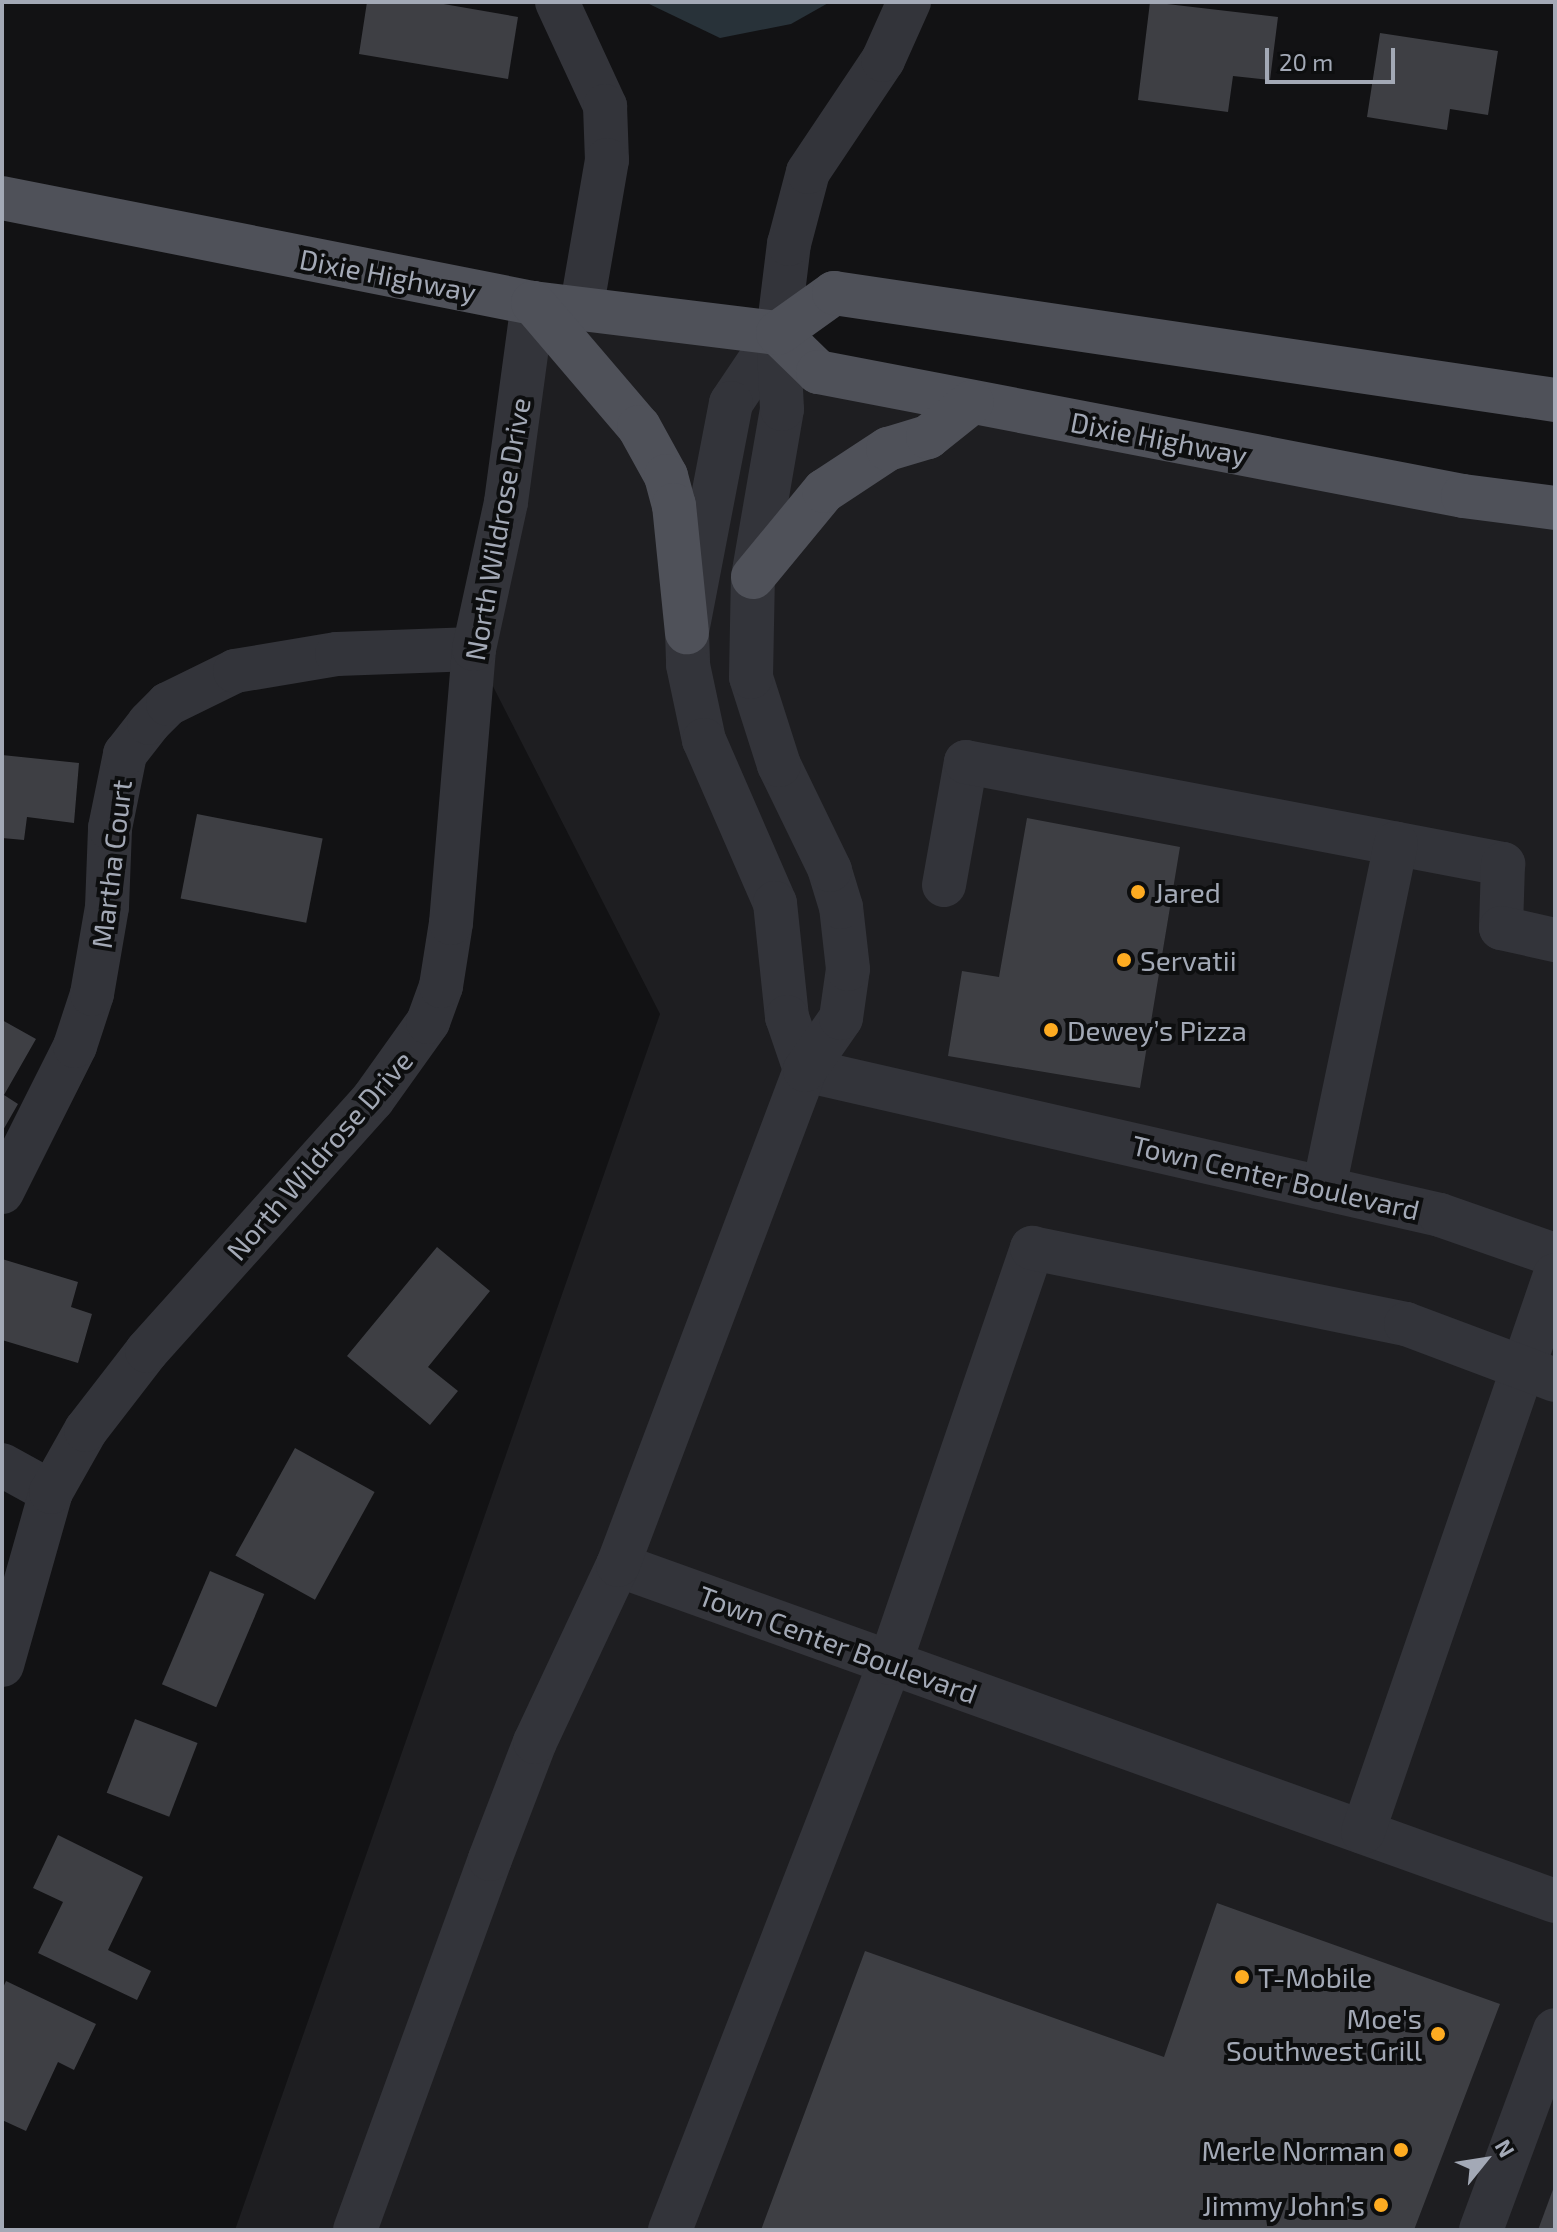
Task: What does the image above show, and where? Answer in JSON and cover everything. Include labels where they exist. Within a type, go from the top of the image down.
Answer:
[{"type":"main road","name":"Dixie Highway","points":[[2,198],[533,303],[778,333],[818,372],[1447,493],[1555,508]]},
{"type":"main road","points":[[778,333],[834,293],[1555,400]]},
{"type":"main road","points":[[533,303],[639,427],[666,476],[674,505],[687,632]]},
{"type":"main road","points":[[753,577],[824,491],[888,449],[928,437],[972,402]]},
{"type":"street","points":[[557,2],[605,106],[607,160],[581,310]]},
{"type":"street","points":[[355,2230],[530,1756],[618,1565],[805,1070],[841,1018],[848,969],[830,870],[779,765],[754,689],[749,642],[753,577],[782,409],[778,333],[789,244],[808,172],[883,60],[909,2]]},
{"type":"street","name":"North Wildrose Drive","points":[[2,1665],[51,1492],[86,1430],[147,1351],[373,1099],[428,1022],[441,986],[451,923],[474,649],[506,502],[533,303]]},
{"type":"street","points":[[778,333],[731,403],[687,632],[693,704],[704,740],[775,903],[787,1017],[805,1070]]},
{"type":"street","name":"Martha Court","points":[[2,1192],[75,1046],[92,994],[116,798],[125,754],[149,723],[203,683],[249,668],[337,654],[474,649]]},
{"type":"street","points":[[944,885],[966,762],[1503,864],[1501,928],[1555,940]]},
{"type":"street","points":[[1324,1188],[1396,843]]},
{"type":"street","name":"Town Center Boulevard","points":[[805,1070],[1440,1215],[1555,1255]]},
{"type":"street","points":[[670,2230],[890,1663],[1032,1248],[1406,1324],[1539,1374]]},
{"type":"street","points":[[1363,1832],[1539,1374],[1555,1275]]},
{"type":"street","points":[[2,1465],[51,1492]]},
{"type":"street","name":"Town Center Boulevard","points":[[618,1565],[1555,1901]]},
{"type":"street","points":[[1481,2230],[1555,2030]]},
{"type":"shaded area","points":[[645,2],[830,2],[791,24],[720,38]]},
{"type":"shaded area","points":[[533,303],[714,322],[819,372],[1555,508],[1555,2230],[235,2230],[660,1014],[474,649]]},
{"type":"building","points":[[367,2],[432,2],[518,17],[508,79],[359,54]]},
{"type":"building","points":[[1150,2],[1278,17],[1270,80],[1233,76],[1228,112],[1138,100]]},
{"type":"building","points":[[1380,33],[1498,51],[1488,115],[1450,109],[1447,130],[1367,117]]},
{"type":"building","points":[[2,755],[79,763],[74,823],[27,817],[24,840],[2,838]]},
{"type":"building","points":[[197,814],[323,838],[306,923],[181,898]]},
{"type":"building","points":[[1027,818],[1180,847],[1140,1088],[948,1056],[962,971],[999,977]]},
{"type":"building","points":[[2,1020],[36,1039],[4,1095],[18,1104],[2,1132]]},
{"type":"building","points":[[437,1247],[490,1291],[428,1367],[458,1391],[430,1425],[347,1356]]},
{"type":"building","points":[[2,1259],[78,1282],[71,1307],[92,1314],[78,1363],[2,1340]]},
{"type":"building","points":[[295,1448],[375,1492],[315,1600],[235,1556]]},
{"type":"building","points":[[210,1571],[264,1594],[216,1707],[162,1684]]},
{"type":"building","points":[[135,1719],[198,1743],[169,1817],[107,1793]]},
{"type":"building","points":[[58,1835],[143,1877],[108,1950],[151,1971],[137,2000],[38,1953],[63,1902],[33,1888]]},
{"type":"building","points":[[1217,1903],[1500,2004],[1414,2230],[761,2230],[865,1951],[1164,2057]]},
{"type":"building","points":[[6,1981],[96,2024],[74,2070],[58,2062],[26,2131],[2,2120],[2,1990]]},
{"type":"building","points":[[1555,2184],[1555,2230],[1538,2230]]},
{"type":"place","name":"Jared","points":[[1138,892]]},
{"type":"place","name":"Servatii","points":[[1124,960]]},
{"type":"place","name":"Dewey’s Pizza","points":[[1051,1030]]},
{"type":"place","name":"T-Mobile","points":[[1242,1977]]},
{"type":"place","name":"Moe's Southwest Grill","points":[[1438,2034]]},
{"type":"place","name":"Merle Norman","points":[[1401,2150]]},
{"type":"place","name":"Jimmy John’s","points":[[1381,2205]]}]
